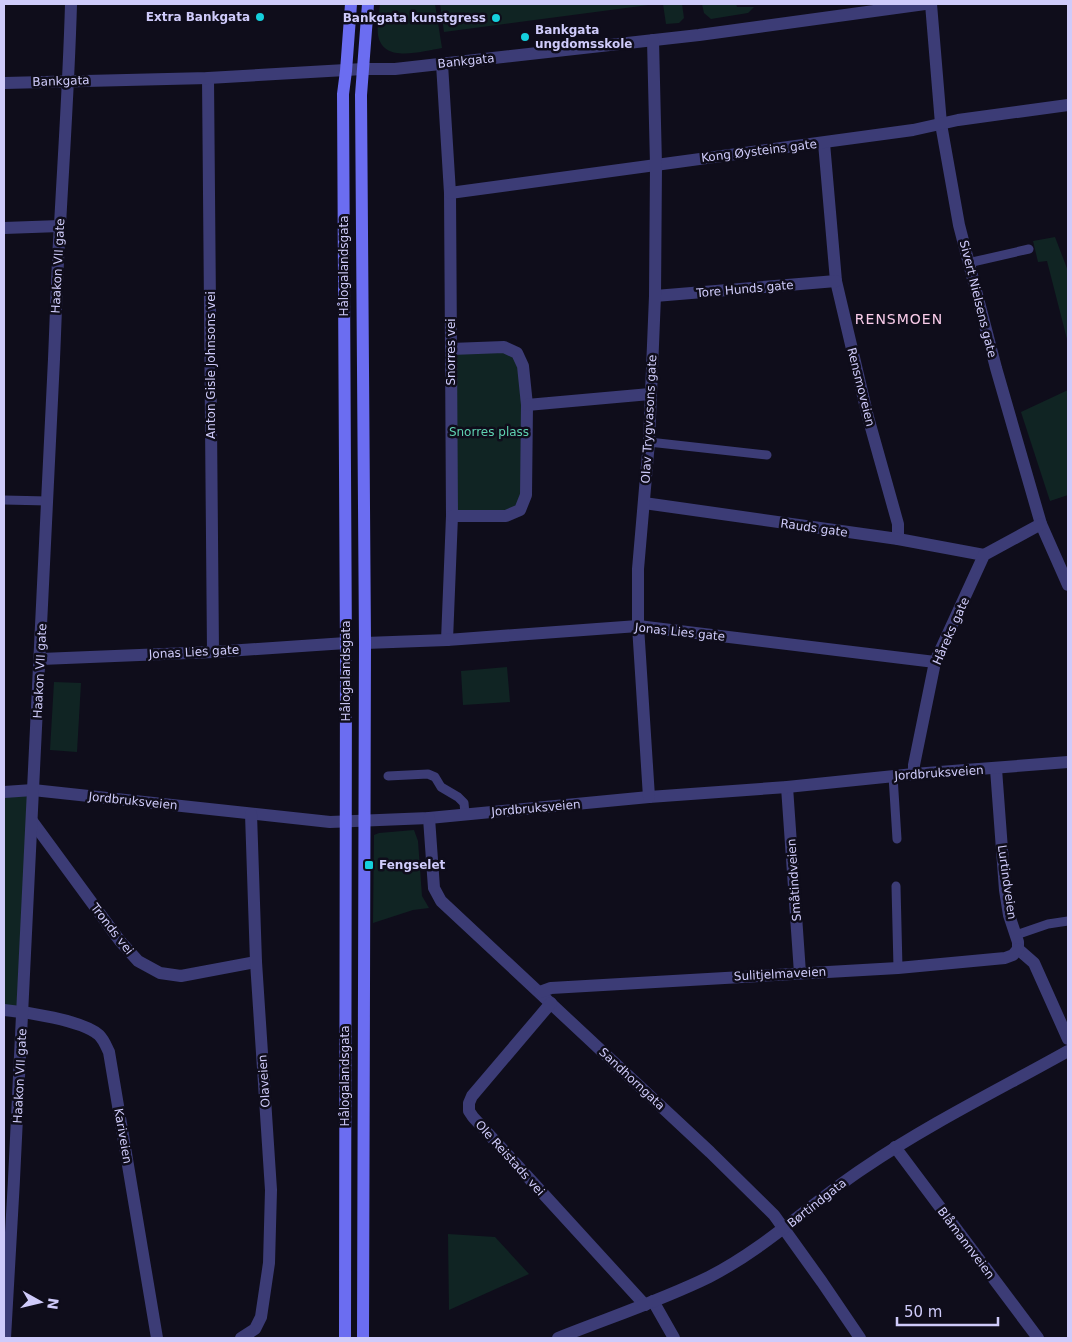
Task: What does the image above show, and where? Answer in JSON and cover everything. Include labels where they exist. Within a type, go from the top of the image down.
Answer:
[{"type":"street","name":"Haakon VII gate","points":[[5,1338],[24,1012],[60,226],[69,80],[71,4]]},
{"type":"street","name":"Hålogalandsgata","points":[[345,1338],[346,643],[343,94],[351,4]]},
{"type":"street","name":"Hålogalandsgata","points":[[363,1338],[365,643],[361,105],[368,4]]},
{"type":"street","name":"Bankgata","points":[[4,82],[208,78],[363,69],[395,69],[653,40],[916,4]]},
{"type":"street","name":"Sivert Nielsens gate","points":[[931,4],[941,124],[955,206],[968,263],[1041,524],[1068,585]]},
{"type":"street","name":"Olav Trygvasons gate","points":[[649,797],[638,626],[638,569],[649,442],[655,296],[656,164],[653,40]]},
{"type":"street","name":"Snorres vei","points":[[442,64],[450,193],[452,516],[447,640]]},
{"type":"street","name":"Anton Gisle Johnsons vei","points":[[208,78],[213,652]]},
{"type":"street","name":"Kong Øysteins gate","points":[[450,193],[824,143],[1068,104]]},
{"type":"street","name":"Rensmoveien","points":[[824,143],[836,281],[868,417],[898,524],[898,540]]},
{"type":"street","points":[[4,228],[60,226]]},
{"type":"street","name":"Tore Hunds gate","points":[[655,296],[836,281]]},
{"type":"street","points":[[451,349],[504,347],[517,353],[523,366],[528,405],[526,495],[520,510],[506,516],[452,516]]},
{"type":"street","points":[[528,405],[650,394]]},
{"type":"street","name":"Rauds gate","points":[[644,503],[898,540],[984,555]]},
{"type":"street","points":[[984,555],[1041,524]]},
{"type":"street","name":"Håreks gate","points":[[914,774],[914,765],[935,662],[984,555]]},
{"type":"street","name":"Jonas Lies gate","points":[[365,643],[447,640],[638,626],[935,662]]},
{"type":"street","name":"Jonas Lies gate","points":[[41,659],[213,652],[346,643]]},
{"type":"street","name":"Jordbruksveien","points":[[4,792],[33,790],[251,814],[345,822],[429,818],[649,797],[787,788],[914,774],[1068,762]]},
{"type":"street","name":"Lurtindveien","points":[[996,769],[1005,890],[1018,949]]},
{"type":"street","name":"Småtindveien","points":[[787,788],[800,973]]},
{"type":"street","name":"Olaveien","points":[[241,1338],[255,1329],[262,1317],[270,1263],[271,1190],[256,962],[251,814]]},
{"type":"street","name":"Sandhorngata","points":[[429,818],[434,888],[441,901],[710,1152],[774,1215],[860,1338]]},
{"type":"street","name":"Tronds vei","points":[[32,821],[120,941],[138,961],[160,973],[180,976],[256,962]]},
{"type":"street","points":[[1018,949],[1026,954],[1034,963],[1068,1039]]},
{"type":"street","name":"Sulitjelmaveien","points":[[540,992],[551,988],[898,968],[1005,958],[1018,949]]},
{"type":"street","name":"Ole Reistads vei","points":[[551,1003],[472,1096],[469,1103],[469,1111],[493,1140],[649,1303],[674,1338]]},
{"type":"street","name":"Kariveien","points":[[4,1010],[24,1012],[84,1027],[98,1034],[109,1052],[157,1338]]},
{"type":"street","name":"Børtindgata","points":[[558,1338],[649,1303],[709,1277],[744,1256],[849,1178],[895,1147],[1068,1051]]},
{"type":"street","name":"Blåmannveien","points":[[895,1147],[1038,1338]]},
{"type":"lane","points":[[968,263],[1029,249]]},
{"type":"lane","points":[[649,442],[767,455]]},
{"type":"lane","points":[[4,500],[48,501]]},
{"type":"lane","points":[[388,776],[428,774],[435,777],[441,788],[458,797],[464,803],[465,814]]},
{"type":"lane","points":[[893,776],[897,839]]},
{"type":"lane","points":[[896,886],[898,968]]},
{"type":"lane","points":[[1016,935],[1048,924],[1068,921]]},
{"type":"green space","points":[[380,4],[435,4],[442,48],[404,54],[387,50],[381,44],[378,35]]},
{"type":"green space","name":"Bankgata kunstgress","points":[[440,4],[656,4],[444,32]]},
{"type":"green space","points":[[663,4],[682,4],[684,18],[679,23],[666,24]]},
{"type":"green space","points":[[702,4],[736,4],[737,7],[754,7],[748,13],[711,19],[704,13]]},
{"type":"green space","points":[[1055,237],[1068,271],[1068,343],[1047,261],[1038,262],[1033,241]]},
{"type":"green space","name":"Snorres plass","points":[[504,347],[523,366],[520,510],[452,516],[451,349]]},
{"type":"green space","points":[[1068,390],[1068,495],[1050,501],[1021,412]]},
{"type":"green space","points":[[507,667],[510,702],[463,705],[461,671]]},
{"type":"green space","points":[[54,682],[81,683],[77,752],[50,750]]},
{"type":"green space","points":[[33,790],[24,1012],[4,1010],[4,792]]},
{"type":"green space","points":[[414,830],[418,841],[422,896],[429,908],[413,910],[373,923],[374,835]]},
{"type":"green space","points":[[448,1234],[495,1237],[529,1274],[449,1310]]},
{"type":"place","name":"Extra Bankgata","points":[[260,17]]},
{"type":"place","name":"Bankgata kunstgress","points":[[496,18]]},
{"type":"place","name":"Bankgata ungdomsskole","points":[[525,37]]},
{"type":"place","name":"Fengselet","points":[[369,865]]},
{"type":"district","name":"RENSMOEN","points":[[899,319]]}]
